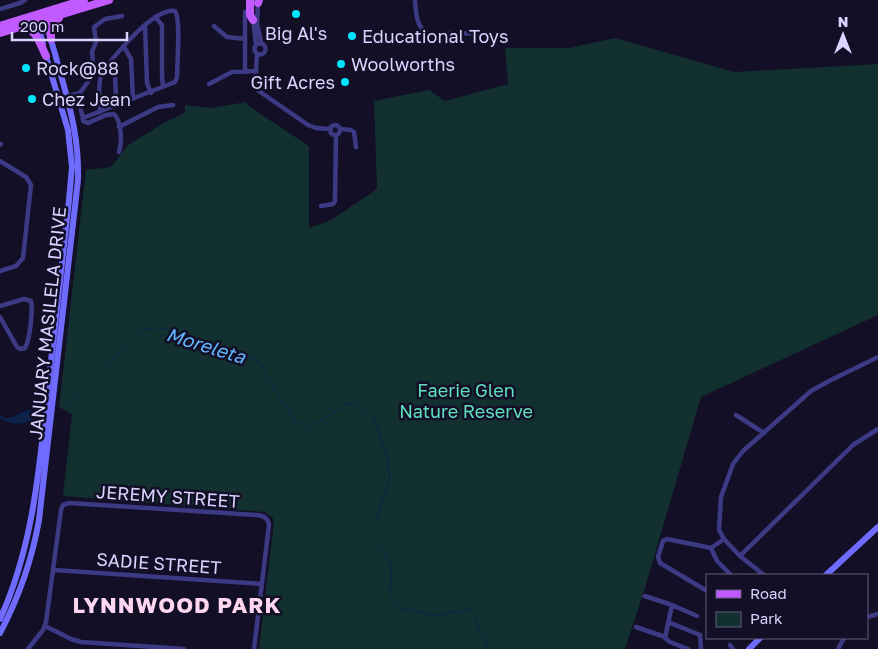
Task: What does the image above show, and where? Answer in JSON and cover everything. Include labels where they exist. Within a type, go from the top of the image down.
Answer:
[{"type":"main road","points":[[0,33],[20,27],[84,0]]},
{"type":"main road","points":[[0,26],[76,10],[109,0]]},
{"type":"main road","points":[[253,20],[250,15],[256,1]]},
{"type":"main road","points":[[51,40],[53,22],[76,10]]},
{"type":"main road","name":"JANUARY MASILELA DRIVE","points":[[0,633],[16,601],[29,565],[39,520],[78,180],[77,142],[74,124],[51,40],[40,17]]},
{"type":"main road","name":"JANUARY MASILELA DRIVE","points":[[0,619],[15,582],[30,529],[42,446],[72,167],[68,130],[46,56],[40,17]]},
{"type":"main road","points":[[20,27],[32,30],[35,33],[46,56]]},
{"type":"main road","points":[[827,574],[878,527]]},
{"type":"main road","points":[[749,649],[759,639]]},
{"type":"street","points":[[0,9],[20,4],[24,0]]},
{"type":"street","points":[[416,0],[418,22],[424,32],[428,34],[490,33]]},
{"type":"street","points":[[256,1],[258,44],[254,50],[257,53],[257,64],[253,84],[260,92],[308,125],[316,128],[331,129],[335,125],[340,129],[354,132],[356,147]]},
{"type":"street","points":[[83,118],[100,112],[119,105],[177,81],[177,14],[175,11],[169,10],[145,25],[106,67],[100,76],[100,112]]},
{"type":"street","points":[[245,12],[245,72]]},
{"type":"street","points":[[59,98],[82,91],[95,70],[92,52],[96,42],[94,27],[106,19],[122,16]]},
{"type":"street","points":[[155,18],[162,25],[163,87]]},
{"type":"street","points":[[253,20],[258,44]]},
{"type":"street","points":[[145,25],[147,83],[151,92]]},
{"type":"street","points":[[214,26],[227,37],[245,39]]},
{"type":"street","points":[[257,64],[266,47],[258,44]]},
{"type":"street","points":[[124,47],[131,59],[133,99]]},
{"type":"street","points":[[257,53],[263,54]]},
{"type":"street","points":[[106,67],[115,76],[116,97],[119,105]]},
{"type":"street","points":[[209,84],[230,72],[256,72]]},
{"type":"street","points":[[77,94],[83,121],[88,123],[106,115],[114,114],[117,118],[120,127],[119,152]]},
{"type":"street","points":[[120,127],[158,108],[173,105]]},
{"type":"street","points":[[331,129],[332,133],[336,135]]},
{"type":"street","points":[[321,206],[333,204],[335,201],[336,135],[340,132],[340,129]]},
{"type":"street","points":[[0,161],[26,177],[30,185],[24,254],[16,266],[0,270]]},
{"type":"street","points":[[0,306],[24,299],[31,301],[28,343],[25,348],[20,349],[18,347],[0,317]]},
{"type":"street","points":[[763,574],[740,556],[724,539],[719,530],[721,497],[729,473],[738,456],[814,389],[878,357]]},
{"type":"street","points":[[736,415],[764,432]]},
{"type":"street","points":[[740,556],[853,445],[878,429]]},
{"type":"street","name":"JEREMY STREET","points":[[54,570],[61,510],[64,505],[69,503],[257,515],[265,517],[269,525],[262,584]]},
{"type":"street","points":[[706,590],[660,563],[658,557],[663,541],[669,538],[711,548],[724,539]]},
{"type":"street","points":[[711,548],[717,561],[730,574]]},
{"type":"street","points":[[28,649],[45,626],[54,570]]},
{"type":"street","name":"SADIE STREET","points":[[54,570],[262,584]]},
{"type":"street","points":[[254,649],[262,584]]},
{"type":"street","points":[[646,596],[697,616]]},
{"type":"street","points":[[665,637],[672,605]]},
{"type":"street","points":[[668,622],[700,635],[701,649]]},
{"type":"street","points":[[45,626],[80,642],[184,649]]},
{"type":"street","points":[[636,627],[665,637],[670,642],[688,649]]},
{"type":"street","points":[[668,649],[670,642]]},
{"type":"green space","name":"Faerie Glen Nature Reserve","points":[[615,38],[734,72],[878,64],[878,315],[701,397],[625,649],[259,649],[274,522],[272,517],[264,512],[63,496],[72,414],[59,407],[86,170],[111,167],[128,145],[167,121],[185,113],[185,105],[211,108],[246,102],[247,105],[309,146],[309,228],[331,220],[377,189],[374,101],[429,90],[445,101],[508,84],[505,48],[569,48]]},
{"type":"water","points":[[28,410],[34,411],[38,415],[25,423],[10,423],[0,418],[0,414],[4,418],[9,418]]},
{"type":"waterway","name":"Moreleta","points":[[102,375],[126,344],[141,330],[147,328],[165,329],[247,355],[261,364],[268,379],[296,422],[309,428],[347,404],[355,404],[374,417],[388,459],[390,482],[374,523]]},
{"type":"waterway","name":"Moreleta","points":[[63,406],[67,406],[80,394]]},
{"type":"waterway","name":"Moreleta","points":[[373,536],[392,567],[390,595],[401,608],[435,616],[470,609],[489,649]]},
{"type":"place","name":"Big Al's","points":[[296,14]]},
{"type":"place","name":"Educational Toys","points":[[352,36]]},
{"type":"place","name":"Woolworths","points":[[341,64]]},
{"type":"place","name":"Rock@88","points":[[26,68]]},
{"type":"place","name":"Gift Acres","points":[[345,82]]},
{"type":"place","name":"Chez Jean","points":[[32,99]]},
{"type":"district","name":"LYNNWOOD PARK","points":[[177,604]]}]
